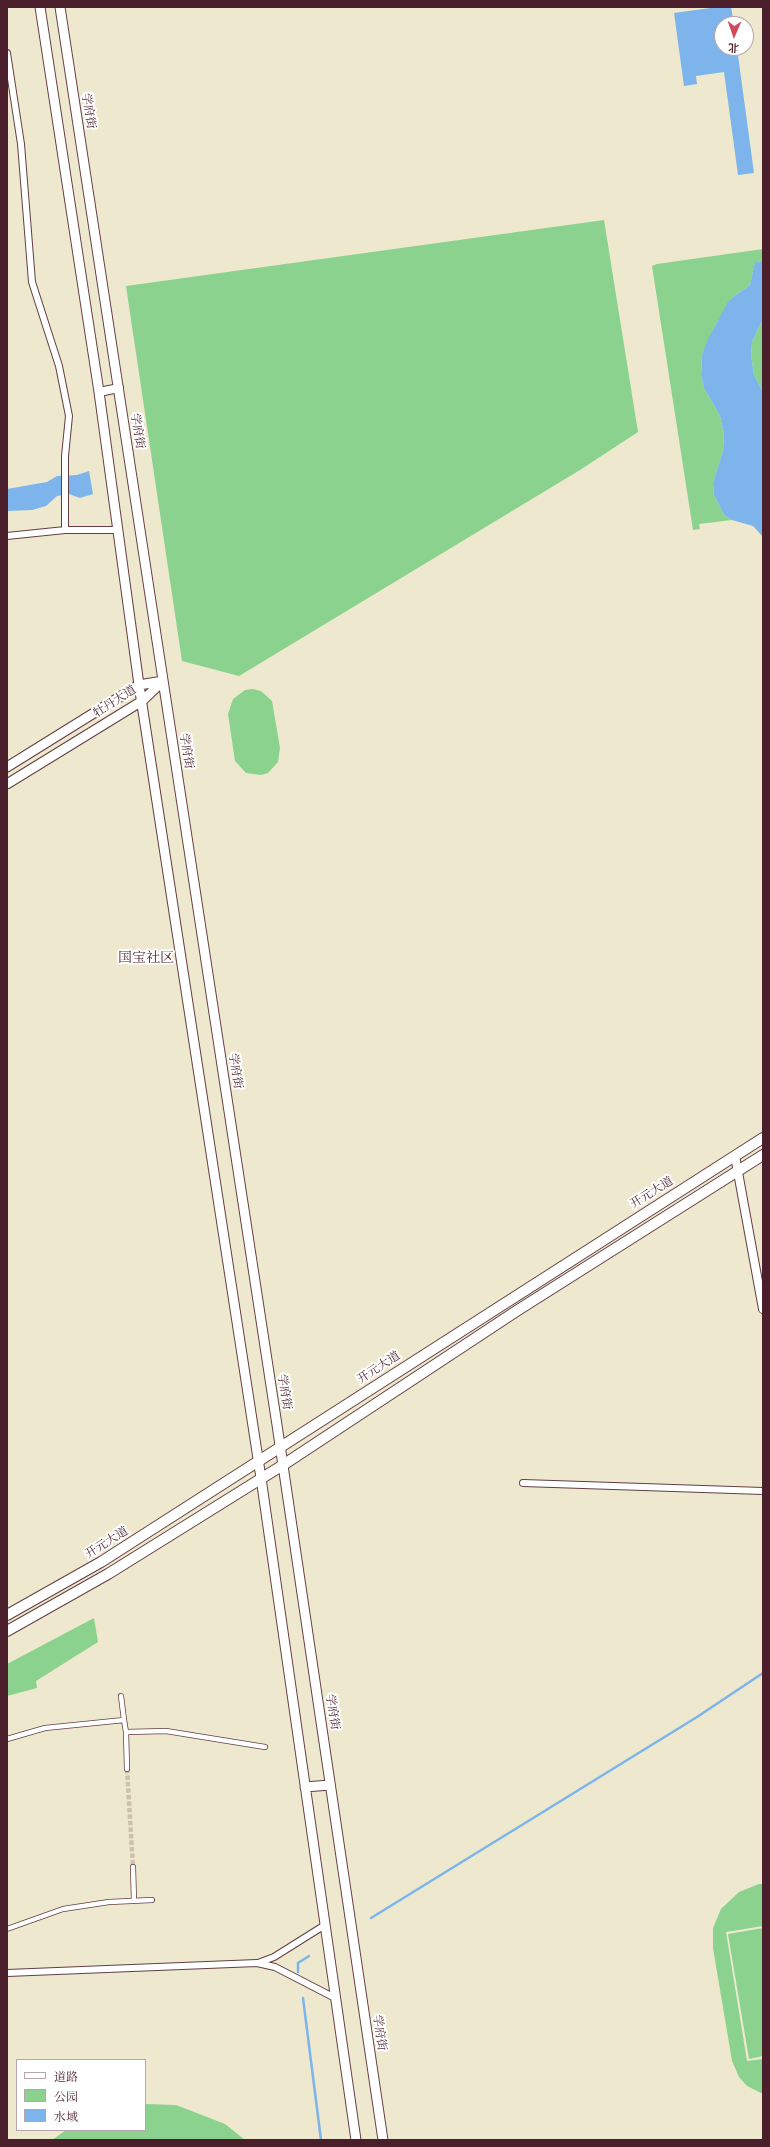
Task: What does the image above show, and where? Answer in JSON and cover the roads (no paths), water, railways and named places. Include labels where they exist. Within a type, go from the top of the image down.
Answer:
[{"type":"main road","points":[[40,7],[99,392],[139,684],[261,1478],[356,2140]]},
{"type":"main road","name":"学府街","points":[[60,7],[283,1465],[383,2140]]},
{"type":"main road","name":"牡丹大道","points":[[7,767],[139,684],[163,681]]},
{"type":"main road","name":"牡丹大道","points":[[7,784],[142,701],[163,681]]},
{"type":"main road","name":"开元大道","points":[[7,1615],[101,1562],[763,1138]]},
{"type":"main road","points":[[7,1631],[108,1574],[283,1465],[518,1310],[763,1155]]},
{"type":"main road","points":[[305,1787],[330,1785]]},
{"type":"street","points":[[7,53],[21,144],[32,282],[59,366],[69,416],[65,474],[65,530]]},
{"type":"street","points":[[99,392],[118,388]]},
{"type":"street","points":[[7,536],[65,530],[118,530]]},
{"type":"street","points":[[736,1155],[763,1292]]},
{"type":"street","points":[[740,1170],[763,1309]]},
{"type":"street","points":[[523,1483],[763,1491]]},
{"type":"street","points":[[121,1696],[126,1732],[127,1769]]},
{"type":"street","points":[[7,1739],[45,1728],[124,1720]]},
{"type":"street","points":[[126,1732],[166,1731],[265,1747]]},
{"type":"street","points":[[133,1867],[134,1901]]},
{"type":"street","points":[[7,1929],[64,1909],[109,1902],[152,1900]]},
{"type":"street","points":[[257,1964],[274,1957],[325,1925]]},
{"type":"street","points":[[7,1973],[257,1964],[275,1967],[335,1998]]},
{"type":"water","points":[[718,7],[731,7],[733,16],[714,16],[714,56],[738,56],[754,173],[738,175],[724,72],[696,76],[697,84],[684,86],[674,13]]},
{"type":"water","points":[[755,262],[763,262],[763,318],[752,342],[751,355],[754,375],[763,392],[763,537],[753,526],[732,520],[724,515],[714,495],[713,483],[723,451],[724,434],[720,416],[704,388],[701,375],[702,355],[708,339],[728,302],[750,285]]},
{"type":"water","points":[[89,471],[93,494],[80,498],[69,494],[57,496],[46,506],[32,510],[7,511],[7,489],[47,482],[57,476],[77,475]]},
{"type":"waterway","points":[[371,1918],[697,1717],[763,1673]]},
{"type":"waterway","points":[[298,1972],[298,1963],[309,1956]]},
{"type":"waterway","points":[[303,1998],[321,2140]]},
{"type":"tunnel","points":[[127,1769],[133,1867]]},
{"type":"district","name":"国宝社区","points":[[146,959]]}]
